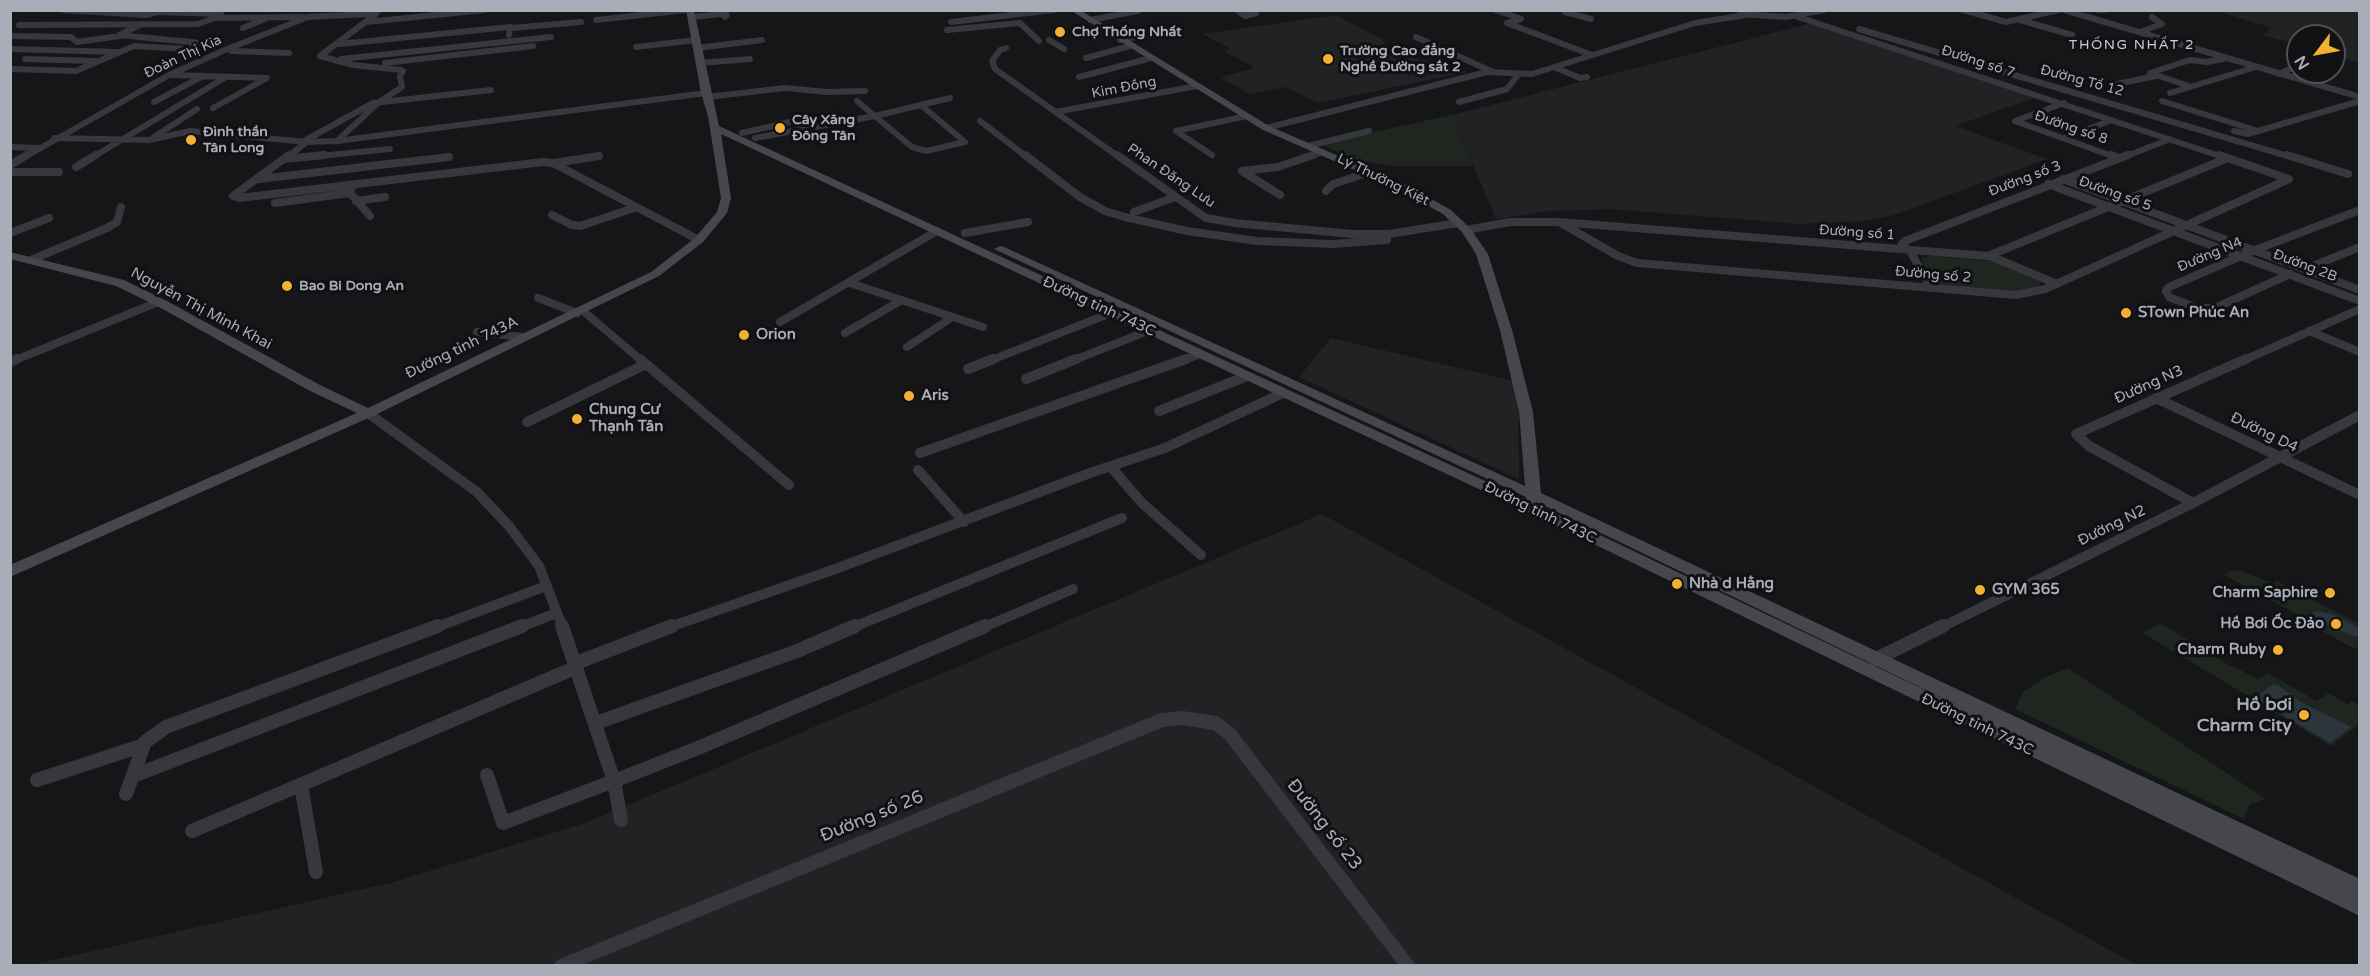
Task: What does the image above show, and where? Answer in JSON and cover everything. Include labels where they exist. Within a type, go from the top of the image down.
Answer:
[{"type":"main road","name":"Lý Thường Kiệt","points":[[1074,10],[1266,128],[1370,172],[1432,203],[1462,226],[1482,254],[1506,330],[1526,412],[1534,503]]},
{"type":"main road","name":"Đường tỉnh 743A","points":[[10,572],[368,413],[580,311],[655,274],[699,240],[726,205],[726,184],[689,13]]},
{"type":"main road","name":"Đường tỉnh 743C","points":[[715,129],[755,138],[965,233],[2289,864],[2360,890]]},
{"type":"main road","name":"Đường tỉnh 743C","points":[[737,133],[937,231],[1283,393],[1534,503]]},
{"type":"main road","name":"Nguyễn Thị Minh Khai","points":[[10,255],[120,283],[315,388],[368,413]]},
{"type":"main road","name":"Đường tỉnh 743C","points":[[2289,864],[2360,907]]},
{"type":"street","points":[[19,25],[198,24],[222,14],[158,12],[146,15],[63,10]]},
{"type":"street","points":[[366,22],[485,10]]},
{"type":"street","points":[[951,22],[1054,10]]},
{"type":"street","points":[[1237,10],[1245,16],[1256,13]]},
{"type":"street","points":[[1495,10],[1521,19],[1507,23],[1592,55]]},
{"type":"street","points":[[1567,10],[1565,12],[1591,19]]},
{"type":"street","points":[[1720,10],[1746,15],[1798,17],[1824,10]]},
{"type":"street","points":[[1963,10],[2000,21],[2019,20],[2062,10],[2360,99]]},
{"type":"street","points":[[2098,10],[2104,10]]},
{"type":"street","points":[[1090,20],[1138,11]]},
{"type":"street","points":[[337,141],[379,102],[402,87],[400,76],[403,71],[361,66],[320,56],[339,44],[378,12]]},
{"type":"street","name":"Đoàn Thị Kia","points":[[10,165],[54,138],[169,75],[227,49],[308,18],[378,12]]},
{"type":"street","points":[[596,20],[689,13],[728,15],[725,17]]},
{"type":"street","name":"Đường Tổ 12","points":[[1810,14],[2012,76],[2205,129],[2348,174]]},
{"type":"street","points":[[1416,37],[1493,72],[1518,75],[1532,74],[1695,23],[1746,15]]},
{"type":"street","points":[[214,18],[271,16],[308,18]]},
{"type":"street","points":[[243,28],[271,16]]},
{"type":"street","name":"Đường số 7","points":[[1798,17],[2287,177]]},
{"type":"street","points":[[2140,32],[2162,24],[2151,17]]},
{"type":"street","points":[[2019,20],[2072,35]]},
{"type":"street","points":[[339,44],[510,31],[581,22]]},
{"type":"street","points":[[947,30],[1020,23],[1039,41]]},
{"type":"street","points":[[119,36],[142,24]]},
{"type":"street","points":[[1086,58],[1125,43],[1175,30]]},
{"type":"street","points":[[10,36],[73,37],[79,42],[119,36],[201,43],[198,45]]},
{"type":"street","points":[[46,44],[63,37]]},
{"type":"street","points":[[334,59],[551,37]]},
{"type":"street","points":[[636,47],[762,40]]},
{"type":"street","points":[[1048,40],[1064,49]]},
{"type":"street","points":[[10,69],[76,71],[135,46],[187,49],[198,45],[289,53]]},
{"type":"street","points":[[361,66],[546,45]]},
{"type":"street","name":"Phan Đăng Lưu","points":[[1006,48],[1000,50],[992,66],[1206,218],[1257,226],[1352,234],[1389,234],[1462,226]]},
{"type":"street","points":[[10,49],[122,52]]},
{"type":"street","points":[[1079,77],[1151,58]]},
{"type":"street","points":[[2189,86],[2150,73],[2190,60],[2207,62],[2227,58]]},
{"type":"street","points":[[24,59],[100,62]]},
{"type":"street","points":[[700,63],[750,59]]},
{"type":"street","points":[[1554,67],[1579,77],[1587,77]]},
{"type":"street","points":[[2170,93],[2256,67]]},
{"type":"street","points":[[2279,74],[2286,71]]},
{"type":"street","points":[[1266,128],[1493,72]]},
{"type":"street","points":[[169,75],[267,78],[213,108]]},
{"type":"street","points":[[1459,102],[1504,90],[1512,86],[1518,75]]},
{"type":"street","points":[[2117,84],[2157,75]]},
{"type":"street","points":[[154,102],[203,76]]},
{"type":"street","points":[[76,167],[226,77]]},
{"type":"street","name":"Kim Đồng","points":[[1055,112],[1197,86]]},
{"type":"street","points":[[54,138],[148,140],[190,131],[305,142],[337,141],[707,95],[785,88],[827,92],[865,91]]},
{"type":"street","points":[[491,90],[369,104],[305,142],[233,196],[234,198],[530,162],[553,163],[598,156]]},
{"type":"street","points":[[755,138],[875,116],[950,98]]},
{"type":"street","points":[[2205,129],[2215,126],[2248,135],[2323,114],[2360,99]]},
{"type":"street","points":[[857,101],[912,147],[926,151],[965,142],[921,105]]},
{"type":"street","points":[[2162,101],[2259,131]]},
{"type":"street","name":"Đường số 8","points":[[2064,103],[2015,121],[2119,158]]},
{"type":"street","points":[[148,140],[197,109]]},
{"type":"street","points":[[1212,155],[1176,131],[1247,116]]},
{"type":"street","points":[[737,133],[798,120]]},
{"type":"street","points":[[2064,138],[2112,120]]},
{"type":"street","points":[[980,121],[1087,201],[1105,211],[1148,223],[1257,241],[1333,244],[1382,240],[1462,226]]},
{"type":"street","points":[[1308,146],[1369,131]]},
{"type":"street","name":"Đường số 3","points":[[1910,251],[1902,244],[1905,241],[2048,184],[2170,139]]},
{"type":"street","points":[[10,147],[40,148]]},
{"type":"street","points":[[284,159],[390,149]]},
{"type":"street","points":[[1280,195],[1242,171],[1278,167],[1323,152]]},
{"type":"street","points":[[256,180],[449,157]]},
{"type":"street","name":"Đường số 1","points":[[1462,226],[1510,222],[1559,222],[1990,256],[2228,158]]},
{"type":"street","points":[[553,163],[634,208],[699,240]]},
{"type":"street","points":[[10,172],[59,172]]},
{"type":"street","points":[[1326,191],[1333,184],[1370,172]]},
{"type":"street","name":"Đường số 2","points":[[1559,222],[1618,256],[1636,263],[2016,295],[2057,284],[2173,230],[2288,181],[2287,177]]},
{"type":"street","name":"Đường 2B","points":[[2062,179],[2360,290]]},
{"type":"street","points":[[350,194],[354,184]]},
{"type":"street","name":"Đường số 5","points":[[2048,184],[2173,230]]},
{"type":"street","points":[[350,194],[370,216]]},
{"type":"street","points":[[275,203],[350,194]]},
{"type":"street","points":[[357,201],[385,197]]},
{"type":"street","points":[[1134,212],[1175,197]]},
{"type":"street","points":[[31,260],[107,228],[117,222],[122,207]]},
{"type":"street","points":[[552,215],[572,225],[580,226],[634,208]]},
{"type":"street","name":"Đường N4","points":[[2290,274],[2215,308],[2197,308],[2169,297],[2166,291],[2169,287],[2255,250],[2360,210]]},
{"type":"street","points":[[10,233],[49,218]]},
{"type":"street","points":[[965,233],[1028,222]]},
{"type":"street","name":"Đường 2B","points":[[2173,230],[2360,301]]},
{"type":"street","points":[[780,322],[937,231]]},
{"type":"street","points":[[2305,269],[2360,247]]},
{"type":"street","points":[[1910,251],[1931,288]]},
{"type":"street","points":[[1990,256],[2057,284]]},
{"type":"street","points":[[850,283],[983,327]]},
{"type":"street","points":[[538,298],[580,311],[789,484]]},
{"type":"street","points":[[845,333],[900,301]]},
{"type":"street","points":[[10,362],[158,302]]},
{"type":"street","name":"Đường N3","points":[[2193,503],[2090,446],[2076,434],[2360,309]]},
{"type":"street","points":[[968,369],[1111,313]]},
{"type":"street","points":[[907,347],[951,318]]},
{"type":"street","points":[[1026,379],[1150,330]]},
{"type":"street","points":[[2309,331],[2360,352]]},
{"type":"street","points":[[477,332],[524,337]]},
{"type":"street","points":[[920,453],[1116,386],[1200,354]]},
{"type":"street","points":[[527,422],[646,364]]},
{"type":"street","points":[[1159,411],[1247,376]]},
{"type":"street","points":[[192,831],[576,665],[964,522],[1090,473],[1165,448],[1283,393]]},
{"type":"street","name":"Đường D4","points":[[2156,398],[2360,495]]},
{"type":"street","points":[[368,413],[477,492],[510,526],[539,566],[596,723],[614,781],[621,820]]},
{"type":"street","name":"Đường N2","points":[[1872,665],[2193,503],[2360,415]]},
{"type":"street","points":[[1111,467],[1142,503],[1201,555]]},
{"type":"street","points":[[918,470],[964,522]]},
{"type":"street","points":[[596,723],[797,651],[1122,518]]},
{"type":"street","points":[[126,794],[144,745],[155,732],[546,586]]},
{"type":"street","points":[[487,775],[503,824],[709,744],[1073,589]]},
{"type":"street","points":[[133,776],[556,613]]},
{"type":"street","name":"Đường số 26","points":[[561,966],[1162,720],[1182,718],[1201,720]]},
{"type":"street","name":"Đường số 23","points":[[1201,720],[1215,723],[1228,733],[1408,966]]},
{"type":"street","points":[[37,780],[144,745]]},
{"type":"street","points":[[301,785],[316,872]]},
{"type":"shaded area","points":[[2217,11],[2359,11],[2359,63],[2346,59],[2346,24],[2286,24],[2286,42],[2262,35],[2272,28]]},
{"type":"shaded area","name":"Trường Cao đẳng Nghề Đường sắt 2","points":[[1336,15],[1382,39],[1389,48],[1402,56],[1449,65],[1467,72],[1317,103],[1285,87],[1249,94],[1220,77],[1255,68],[1224,51],[1231,49],[1203,34]]},
{"type":"shaded area","points":[[1812,23],[2037,97],[1955,126],[2047,159],[1894,215],[1866,221],[1799,224],[1611,209],[1550,211],[1496,219],[1452,115]]},
{"type":"shaded area","points":[[1452,115],[1473,166],[1390,166],[1357,160],[1319,144]]},
{"type":"shaded area","points":[[1929,256],[1994,261],[2039,280],[2040,285],[2014,293],[1938,285],[1932,282],[1921,258]]},
{"type":"shaded area","points":[[1331,338],[1518,382],[1519,479],[1299,377]]},
{"type":"shaded area","points":[[1322,514],[2137,965],[27,966],[394,882],[585,823]]},
{"type":"shaded area","points":[[2233,570],[2243,571],[2273,584],[2277,581],[2359,622],[2359,646],[2355,649],[2300,619],[2297,614],[2224,575]]},
{"type":"shaded area","name":"Hồ Bơi Ốc Đảo","points":[[2317,611],[2334,615],[2359,628],[2359,638],[2316,621],[2310,614]]},
{"type":"shaded area","points":[[2160,623],[2232,667],[2258,680],[2268,673],[2317,701],[2329,693],[2347,704],[2352,701],[2359,705],[2359,724],[2331,746],[2143,633]]},
{"type":"shaded area","points":[[2068,668],[2266,799],[2250,804],[2244,819],[2015,709],[2023,692],[2044,678]]},
{"type":"shaded area","name":"Hồ bơi Charm City","points":[[2273,684],[2278,685],[2302,703],[2351,727],[2330,743],[2254,698]]},
{"type":"place","name":"Chợ Thống Nhất","points":[[1060,32]]},
{"type":"place","name":"Trường Cao đẳng Nghề Đường sắt 2","points":[[1328,59]]},
{"type":"place","name":"Cây Xăng Đông Tân","points":[[780,128]]},
{"type":"place","name":"Đình thần Tân Long","points":[[191,140]]},
{"type":"place","name":"Bao Bi Dong An","points":[[287,286]]},
{"type":"place","name":"STown Phúc An","points":[[2126,313]]},
{"type":"place","name":"Orion","points":[[744,335]]},
{"type":"place","name":"Aris","points":[[909,396]]},
{"type":"place","name":"Chung Cư Thạnh Tân","points":[[577,419]]},
{"type":"place","name":"Nhà d Hằng","points":[[1677,584]]},
{"type":"place","name":"GYM 365","points":[[1980,590]]},
{"type":"place","name":"Charm Saphire","points":[[2330,593]]},
{"type":"place","name":"Hồ Bơi Ốc Đảo","points":[[2336,624]]},
{"type":"place","name":"Charm Ruby","points":[[2278,650]]},
{"type":"place","name":"Hồ bơi Charm City","points":[[2304,715]]},
{"type":"district","name":"THỐNG NHẤT 2","points":[[2132,45]]}]
